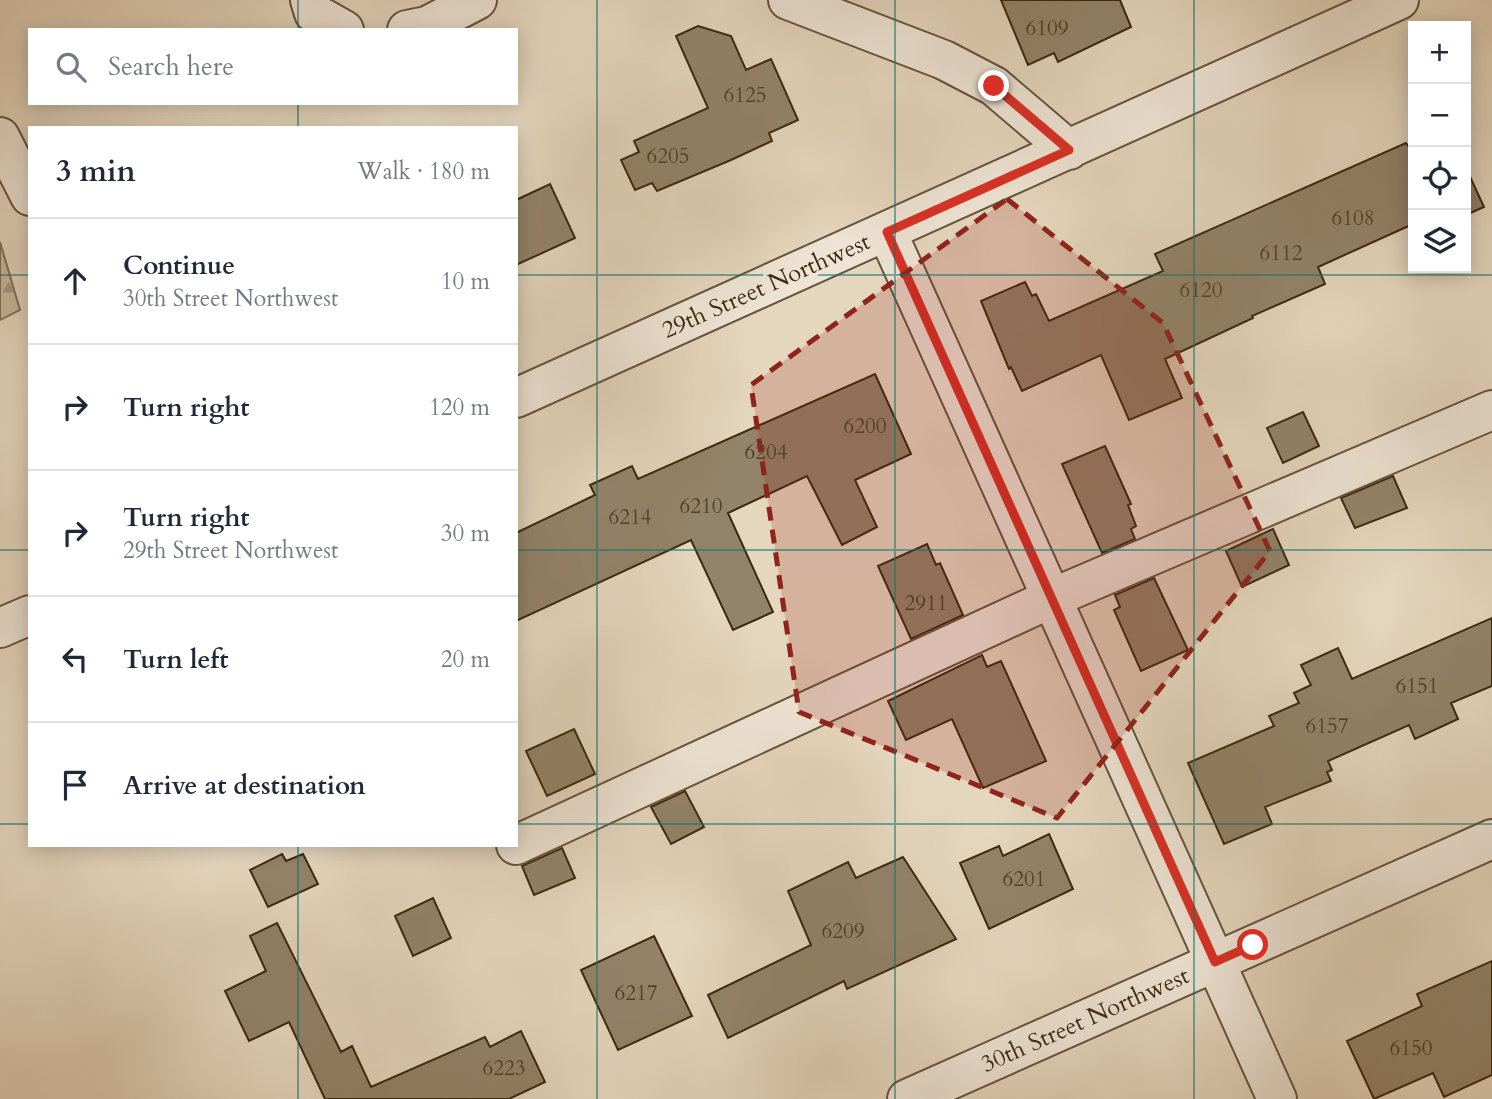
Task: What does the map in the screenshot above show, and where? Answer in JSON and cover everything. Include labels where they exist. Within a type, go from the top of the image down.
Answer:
[{"type":"street","points":[[310,0],[314,13],[340,28]]},
{"type":"street","points":[[417,28],[427,26],[477,0]]},
{"type":"street","points":[[788,0],[944,60],[994,86],[1069,150]]},
{"type":"street","name":"29th Street Northwest","points":[[518,397],[1399,0]]},
{"type":"street","points":[[0,137],[28,192]]},
{"type":"street","points":[[887,232],[1277,1099]]},
{"type":"street","points":[[518,844],[1052,598],[1492,410]]},
{"type":"street","points":[[0,628],[28,616]]},
{"type":"street","name":"30th Street Northwest","points":[[907,1099],[1492,839]]},
{"type":"highlighted area","points":[[1007,199],[1163,323],[1270,551],[1057,818],[799,712],[751,385]]},
{"type":"green space","points":[[0,242],[20,310],[0,320]]},
{"type":"building","points":[[1001,0],[1120,0],[1131,27],[1058,62],[1054,53],[1028,65]]},
{"type":"building","points":[[698,26],[731,36],[746,70],[771,59],[798,120],[769,133],[772,141],[731,160],[657,191],[652,183],[635,190],[621,160],[639,152],[634,141],[708,108],[676,36]]},
{"type":"building","points":[[1406,143],[1408,146],[1408,226],[1318,267],[1325,284],[1165,359],[1182,398],[1129,420],[1101,355],[1022,391],[1011,367],[1009,369],[981,301],[1025,282],[1032,296],[1036,294],[1049,321],[1163,271],[1155,254]]},
{"type":"building","points":[[1471,179],[1484,207],[1471,213]]},
{"type":"building","points":[[550,184],[575,238],[518,264],[518,199]]},
{"type":"building","points":[[875,374],[911,454],[855,480],[877,527],[842,545],[807,476],[728,513],[773,612],[733,630],[691,540],[518,620],[518,532],[595,495],[590,485],[632,466],[638,479]]},
{"type":"building","points":[[1303,412],[1319,446],[1283,463],[1267,428]]},
{"type":"building","points":[[1105,446],[1131,504],[1128,505],[1136,526],[1131,529],[1135,539],[1102,553],[1062,464]]},
{"type":"building","points":[[1393,476],[1407,508],[1355,528],[1341,498]]},
{"type":"building","points":[[1273,529],[1289,565],[1242,587],[1226,551]]},
{"type":"building","points":[[927,544],[936,565],[940,563],[963,615],[911,639],[878,566]]},
{"type":"building","points":[[1154,578],[1188,650],[1141,671],[1114,610],[1120,607],[1115,595]]},
{"type":"building","points":[[1492,618],[1492,686],[1451,703],[1458,719],[1415,739],[1409,725],[1328,761],[1332,770],[1327,772],[1331,781],[1265,807],[1272,824],[1224,844],[1188,763],[1274,726],[1269,716],[1299,703],[1294,693],[1311,685],[1301,665],[1338,648],[1352,679]]},
{"type":"building","points":[[982,655],[987,667],[1001,661],[1046,761],[983,788],[952,719],[906,740],[888,701]]},
{"type":"building","points":[[574,729],[595,774],[547,796],[526,751]]},
{"type":"building","points":[[685,791],[704,827],[671,844],[651,807]]},
{"type":"building","points":[[1049,834],[1073,889],[989,929],[960,863],[999,846],[1003,856]]},
{"type":"building","points":[[562,848],[575,878],[534,895],[522,866]]},
{"type":"building","points":[[282,854],[286,861],[303,854],[318,884],[268,907],[250,870]]},
{"type":"building","points":[[903,857],[956,939],[847,989],[844,981],[728,1038],[708,995],[811,945],[788,891],[848,862],[856,878]]},
{"type":"building","points":[[433,898],[451,938],[413,956],[395,916]]},
{"type":"building","points":[[277,923],[341,1052],[352,1046],[371,1087],[485,1037],[490,1047],[521,1031],[545,1082],[509,1099],[325,1099],[289,1022],[249,1041],[225,991],[266,971],[250,936]]},
{"type":"building","points":[[654,936],[692,1016],[618,1050],[581,970]]},
{"type":"building","points":[[1492,961],[1492,1075],[1444,1097],[1433,1073],[1374,1099],[1347,1041],[1422,1006],[1417,994]]},
{"type":"route","points":[[994,86],[1069,150],[887,232],[1215,962],[1253,945]]}]
